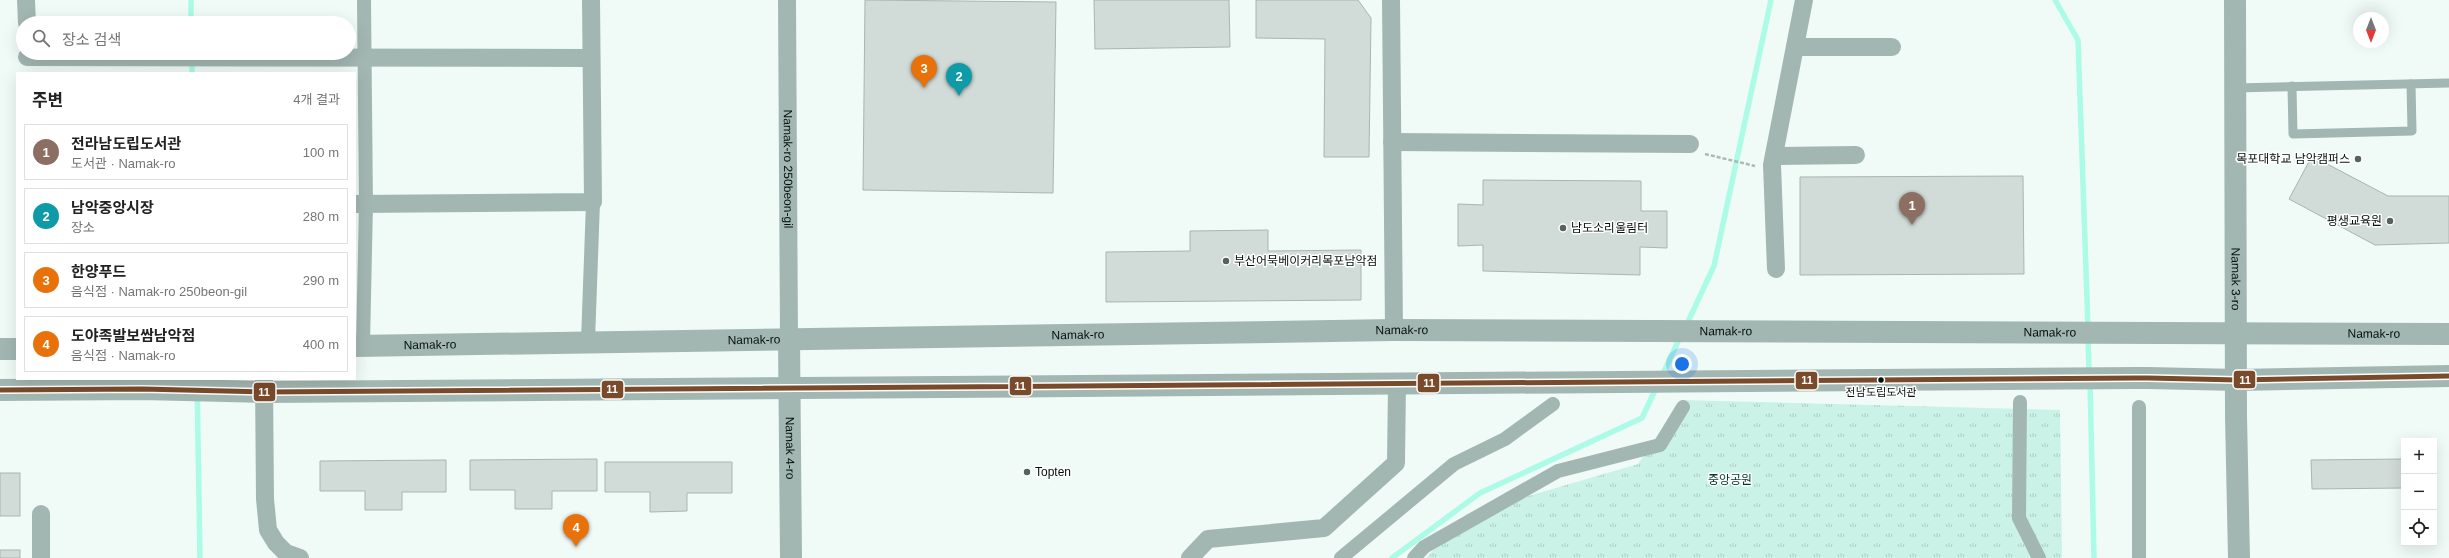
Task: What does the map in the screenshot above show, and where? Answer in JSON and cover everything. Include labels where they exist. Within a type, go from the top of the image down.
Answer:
[{"type":"street","points":[[26,0],[27,16]]},
{"type":"street","points":[[359,346],[360,204],[366,57],[364,0]]},
{"type":"street","points":[[588,342],[593,202],[591,0]]},
{"type":"street","name":"Namak-ro 250beon-gil","points":[[787,0],[789,338]]},
{"type":"street","points":[[1391,0],[1394,330]]},
{"type":"street","points":[[1768,162],[1795,47],[1804,0]]},
{"type":"street","name":"Namak 3-ro","points":[[2235,0],[2236,333],[2238,380],[2236,416],[2239,558]]},
{"type":"street","points":[[1795,47],[1892,47]]},
{"type":"street","points":[[356,57],[592,58]]},
{"type":"street","points":[[28,61],[55,60]]},
{"type":"street","points":[[1392,142],[1690,144]]},
{"type":"street","points":[[1768,162],[1856,155]]},
{"type":"street","points":[[1768,162],[1772,165],[1776,269]]},
{"type":"street","points":[[360,204],[593,202]]},
{"type":"street","name":"Namak-ro","points":[[359,346],[789,338],[1394,330],[2449,334]]},
{"type":"street","name":"Namak 4-ro","points":[[789,338],[791,558]]},
{"type":"street","points":[[0,349],[16,349]]},
{"type":"street","points":[[0,390],[258,387],[790,388],[1397,384],[1596,380],[2148,378],[2238,380],[2449,376]]},
{"type":"street","points":[[1190,558],[1208,539],[1324,528],[1396,463],[1397,384]]},
{"type":"street","points":[[258,387],[268,530],[276,543],[286,553],[300,558]]},
{"type":"street","points":[[2020,402],[2019,518],[2039,558]]},
{"type":"street","points":[[1341,558],[1454,464],[1505,439],[1553,404]]},
{"type":"street","points":[[1414,558],[1424,547],[1558,471],[1660,445],[1684,407]]},
{"type":"street","points":[[2139,407],[2139,558]]},
{"type":"street","points":[[41,514],[41,558]]},
{"type":"lane","points":[[2235,88],[2449,83]]},
{"type":"lane","points":[[2292,86],[2293,134],[2412,131],[2411,84]]},
{"type":"path","points":[[1716,156],[1768,162]]},
{"type":"green space","name":"중앙공원","points":[[1681,400],[2060,410],[2062,558],[1426,558],[1466,514],[1638,464]]},
{"type":"building","points":[[865,0],[1056,2],[1053,193],[863,190]]},
{"type":"building","points":[[1094,0],[1229,0],[1230,47],[1095,49]]},
{"type":"building","points":[[1256,0],[1358,0],[1371,18],[1369,157],[1324,157],[1325,39],[1256,38]]},
{"type":"building","name":"평생교육원","points":[[2312,156],[2388,196],[2449,196],[2449,243],[2375,245],[2289,199]]},
{"type":"building","points":[[2023,176],[2024,274],[1800,275],[1800,177]]},
{"type":"building","name":"남도소리울림터","points":[[1483,180],[1641,181],[1641,211],[1667,211],[1667,248],[1640,247],[1640,275],[1483,271],[1483,245],[1458,246],[1458,204],[1483,205]]},
{"type":"building","points":[[1268,230],[1268,251],[1361,250],[1361,300],[1106,302],[1106,252],[1190,251],[1190,231]]},
{"type":"building","points":[[597,459],[597,491],[552,491],[552,509],[515,509],[515,490],[470,490],[470,460]]},
{"type":"building","points":[[2401,459],[2401,488],[2312,489],[2311,460]]},
{"type":"building","points":[[446,460],[446,492],[402,492],[402,510],[365,510],[365,491],[320,491],[320,461]]},
{"type":"building","points":[[605,462],[732,462],[732,493],[687,493],[687,511],[650,512],[650,492],[605,492]]},
{"type":"building","points":[[0,473],[20,473],[20,516],[0,516]]},
{"type":"building","points":[[0,550],[20,550],[20,558],[0,558]]},
{"type":"waterway","points":[[191,0],[191,16]]},
{"type":"waterway","points":[[1686,326],[1714,266],[1771,0]]},
{"type":"waterway","points":[[2055,0],[2078,40],[2088,328]]},
{"type":"waterway","points":[[192,60],[192,72]]},
{"type":"waterway","points":[[1662,376],[1681,335]]},
{"type":"waterway","points":[[2088,336],[2089,374]]},
{"type":"waterway","points":[[197,380],[200,558]]},
{"type":"waterway","points":[[2090,382],[2094,558]]},
{"type":"waterway","points":[[1392,558],[1480,493],[1642,418],[1657,386]]},
{"type":"transit line","name":"11","points":[[0,390],[142,389],[265,392],[2148,378],[2238,380],[2449,376]]},
{"type":"place","name":"한양푸드","points":[[924,88]]},
{"type":"place","name":"남악중앙시장","points":[[959,96]]},
{"type":"place","name":"목포대학교 남악캠퍼스","points":[[2358,159]]},
{"type":"place","name":"평생교육원","points":[[2390,221]]},
{"type":"place","name":"전라남도립도서관","points":[[1912,225]]},
{"type":"place","name":"남도소리울림터","points":[[1563,228]]},
{"type":"place","name":"부산어묵베이커리목포남악점","points":[[1226,261]]},
{"type":"place","name":"전남도립도서관","points":[[1881,380]]},
{"type":"place","name":"Topten","points":[[1027,472]]},
{"type":"place","name":"도야족발보쌈남악점","points":[[576,547]]}]
